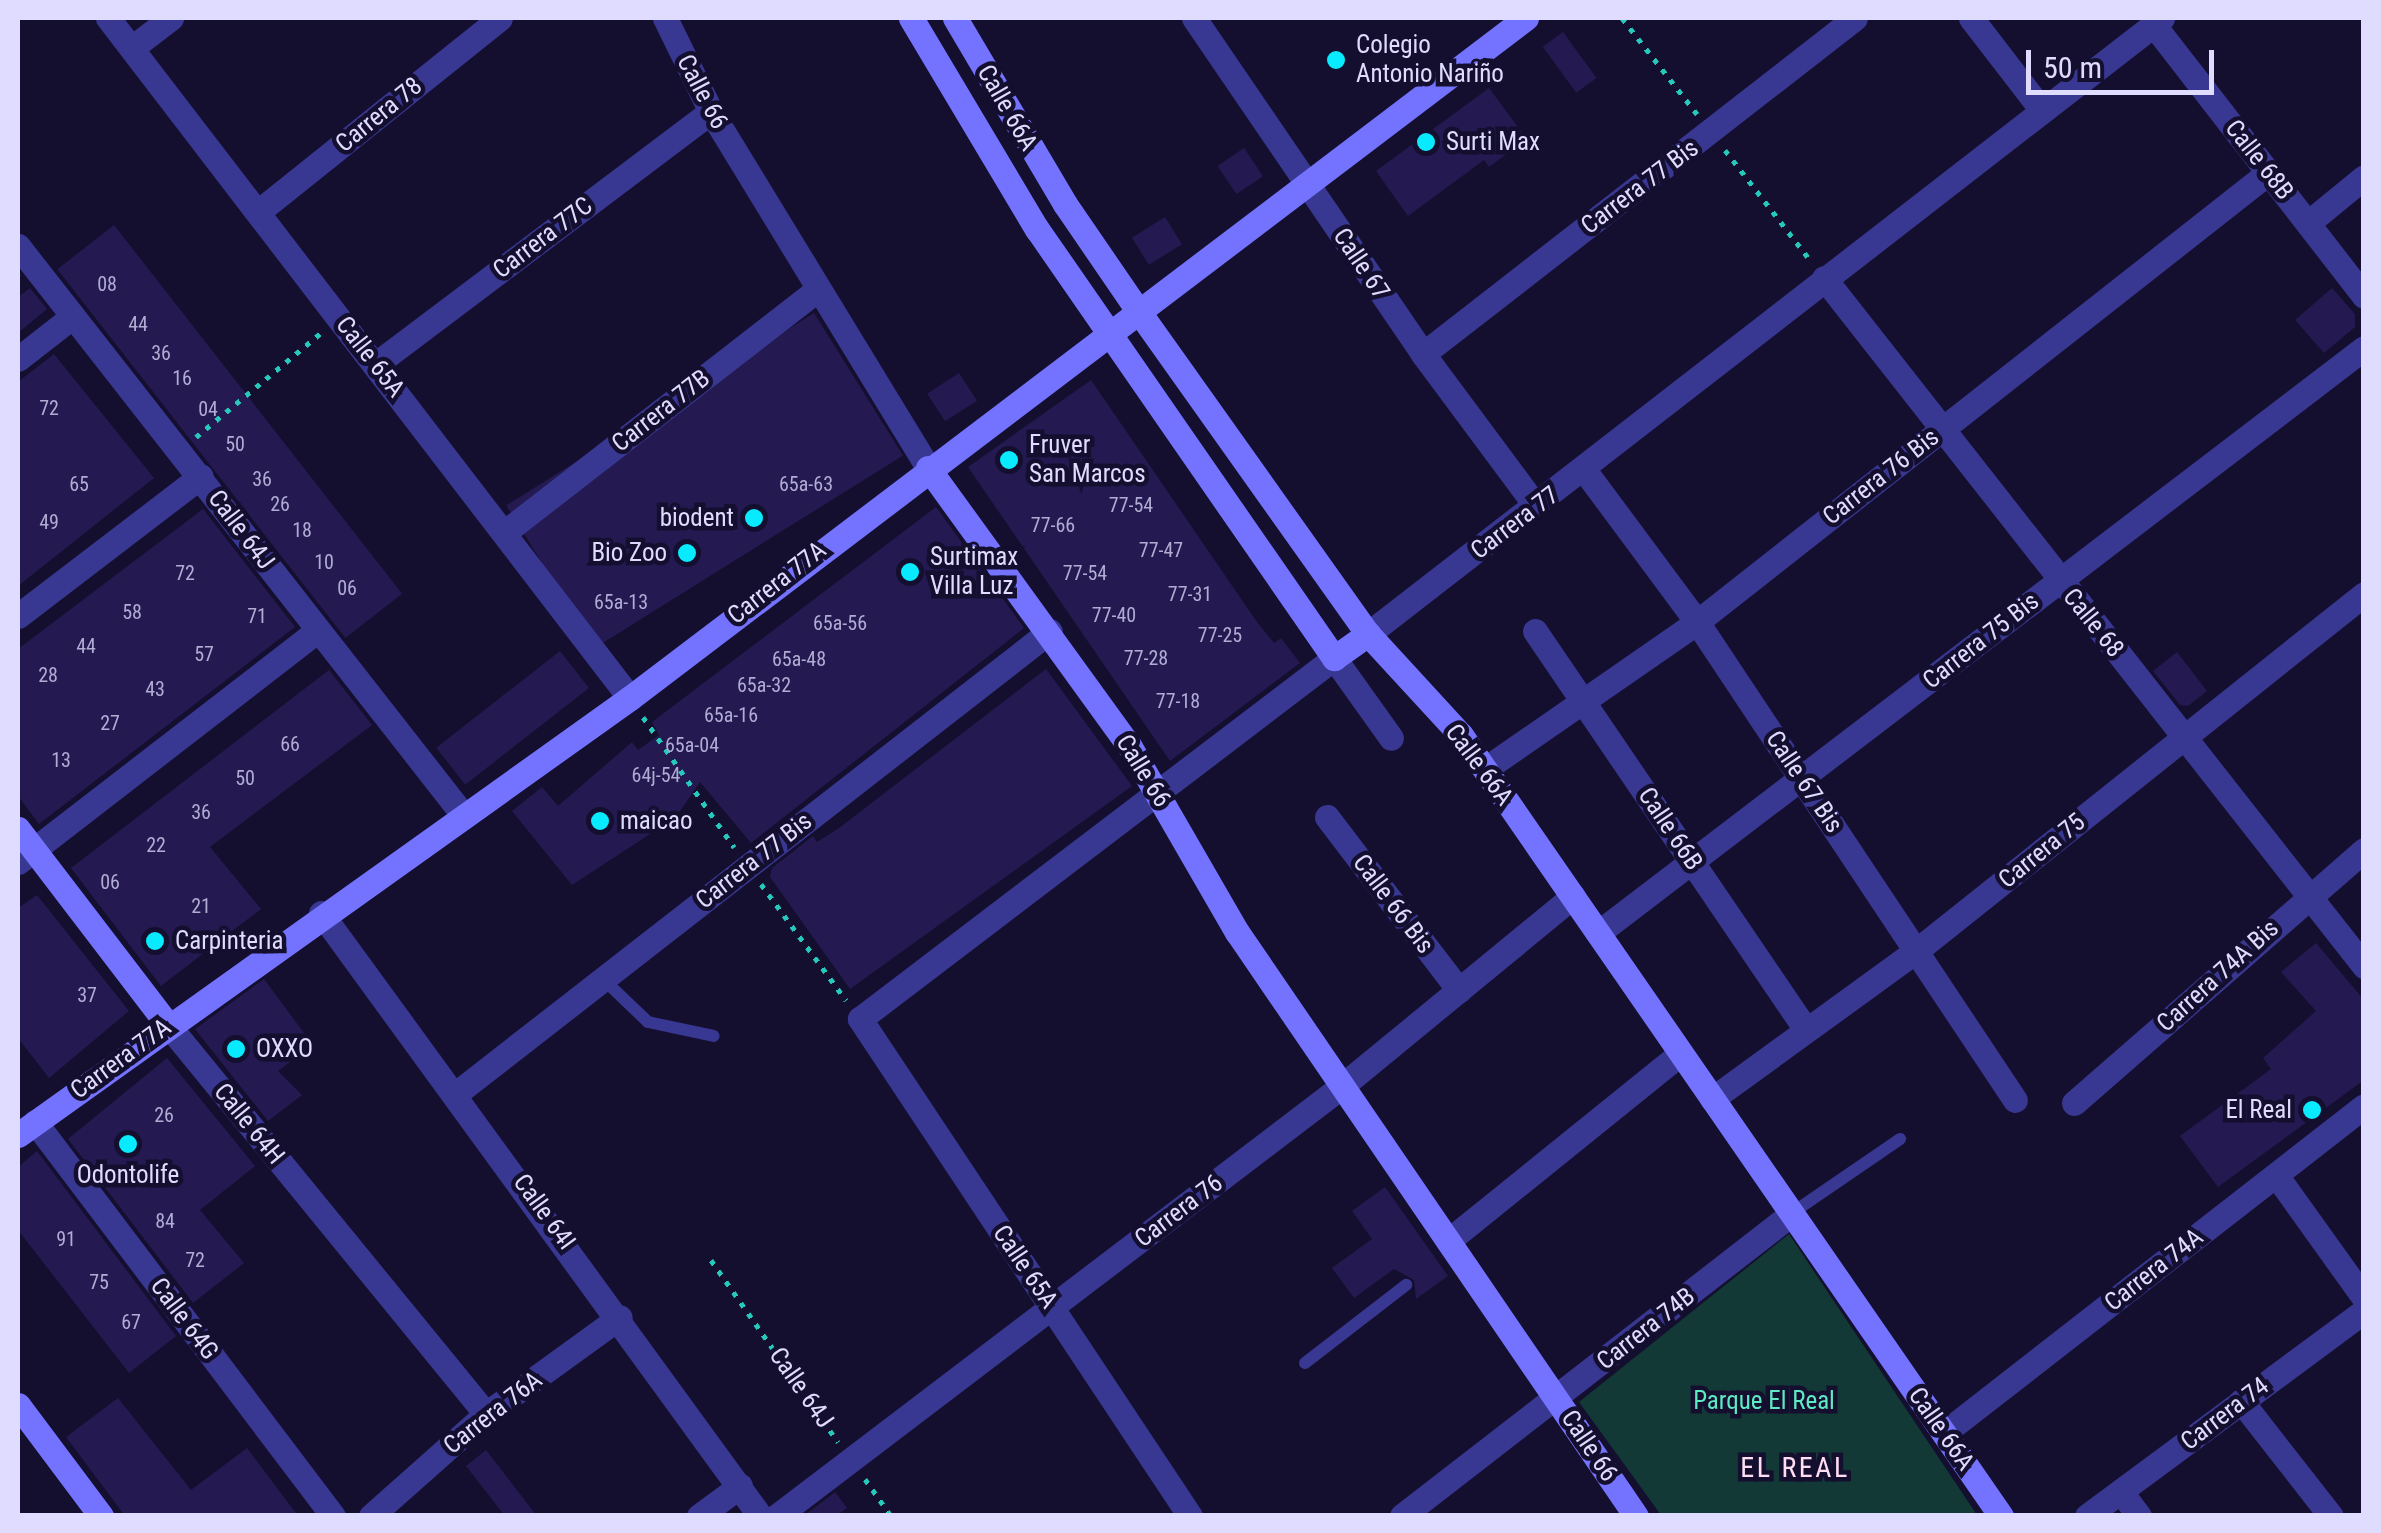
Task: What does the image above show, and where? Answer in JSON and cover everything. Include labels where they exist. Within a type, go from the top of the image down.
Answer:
[{"type":"street","name":"Calle 65A","points":[[108,18],[630,698]]},
{"type":"street","points":[[133,47],[171,18]]},
{"type":"street","name":"Carrera 78","points":[[258,212],[500,18]]},
{"type":"street","name":"Calle 66","points":[[665,18],[711,112],[928,468],[1050,630],[1158,792],[1237,932],[1342,1086],[1446,1250],[1557,1400],[1636,1516]]},
{"type":"street","name":"Calle 66A","points":[[911,18],[960,106],[1108,334],[1391,738]]},
{"type":"street","name":"Calle 66A","points":[[955,18],[1045,172],[1139,312],[1368,634],[1485,769],[2001,1516]]},
{"type":"street","name":"Calle 67","points":[[1194,18],[1423,354],[1536,506]]},
{"type":"street","name":"Carrera 77A","points":[[26,1129],[322,913],[630,698],[928,468],[1526,18]]},
{"type":"street","name":"Carrera 77 Bis","points":[[1423,354],[1855,18]]},
{"type":"street","points":[[1970,18],[2040,109]]},
{"type":"street","name":"Carrera 77","points":[[860,1018],[1584,472],[1824,278],[2158,21]]},
{"type":"street","name":"Calle 68B","points":[[2158,21],[2364,296]]},
{"type":"street","name":"Carrera 77C","points":[[376,364],[711,112]]},
{"type":"street","name":"Carrera 76 Bis","points":[[1485,769],[1697,622],[2269,172]]},
{"type":"street","points":[[2308,224],[2364,177]]},
{"type":"street","name":"Calle 64J","points":[[18,246],[181,449],[464,816]]},
{"type":"street","name":"Calle 68","points":[[1824,278],[2364,966]]},
{"type":"street","name":"Carrera 77B","points":[[505,532],[816,290]]},
{"type":"street","points":[[18,360],[72,318]]},
{"type":"street","name":"Carrera 75 Bis","points":[[1598,933],[2364,348]]},
{"type":"street","name":"Calle 67 Bis","points":[[1584,472],[1697,622],[2015,1100]]},
{"type":"street","points":[[18,616],[200,476]]},
{"type":"street","name":"Carrera 75","points":[[1712,1098],[1916,951],[2364,594]]},
{"type":"street","points":[[26,856],[318,630]]},
{"type":"street","name":"Carrera 77 Bis","points":[[458,1092],[1050,630]]},
{"type":"street","name":"Calle 66B","points":[[1534,630],[1805,1029]]},
{"type":"street","name":"Calle 66 Bis","points":[[1327,817],[1459,990]]},
{"type":"street","name":"Calle 64H","points":[[18,829],[26,856],[486,1414]]},
{"type":"street","name":"Carrera 74A Bis","points":[[2074,1103],[2309,894],[2364,850]]},
{"type":"street","name":"Carrera 76","points":[[777,1516],[1342,1086],[1573,896]]},
{"type":"street","name":"Calle 64I","points":[[322,913],[458,1092],[760,1516]]},
{"type":"street","name":"Calle 65A","points":[[860,1018],[1190,1516]]},
{"type":"street","points":[[1446,1250],[1681,1053]]},
{"type":"street","name":"Carrera 74A","points":[[1944,1434],[2364,1106]]},
{"type":"street","name":"Calle 64G","points":[[26,1129],[333,1516]]},
{"type":"street","points":[[2276,1175],[2364,1298]]},
{"type":"street","name":"Carrera 74B","points":[[1402,1516],[1557,1400],[1792,1213]]},
{"type":"street","name":"Carrera 74","points":[[2086,1516],[2364,1311]]},
{"type":"street","name":"Carrera 76A","points":[[371,1516],[486,1414],[620,1317]]},
{"type":"street","points":[[2241,1401],[2331,1516]]},
{"type":"street","points":[[18,1405],[101,1516]]},
{"type":"street","points":[[700,1516],[740,1486]]},
{"type":"street","points":[[2122,1492],[2139,1516]]},
{"type":"lane","points":[[603,979],[648,1022],[714,1036]]},
{"type":"lane","points":[[1792,1213],[1900,1138]]},
{"type":"lane","points":[[1306,1364],[1406,1285]]},
{"type":"path","points":[[181,449],[340,317]]},
{"type":"path","name":"Calle 64J","points":[[711,1260],[891,1516]]},
{"type":"green space","name":"Parque El Real","points":[[1789,1234],[1977,1515],[1661,1515],[1579,1402]]},
{"type":"building","points":[[1563,32],[1597,78],[1576,93],[1543,47]]},
{"type":"building","points":[[1489,88],[1527,139],[1489,167],[1484,160],[1408,216],[1376,171]]},
{"type":"building","points":[[1244,148],[1263,176],[1236,194],[1217,166]]},
{"type":"building","points":[[1165,217],[1182,244],[1149,265],[1132,238]]},
{"type":"building","points":[[114,225],[402,594],[345,638],[57,269]]},
{"type":"building","points":[[30,288],[47,309],[18,333],[18,297]]},
{"type":"building","points":[[2332,288],[2355,314],[2355,327],[2324,353],[2295,320]]},
{"type":"building","points":[[814,313],[903,455],[595,648],[506,505]]},
{"type":"building","points":[[54,354],[154,478],[18,586],[18,382]]},
{"type":"building","points":[[959,373],[977,401],[945,421],[927,394]]},
{"type":"building","points":[[1091,380],[1257,622],[1274,643],[1281,638],[1300,663],[1170,761],[968,467]]},
{"type":"building","points":[[936,507],[1024,628],[751,843],[700,782],[676,817],[572,885],[512,811],[542,787],[558,806],[632,742],[638,750],[659,735],[652,722]]},
{"type":"building","points":[[203,509],[295,627],[39,824],[18,796],[18,649]]},
{"type":"building","points":[[560,651],[589,688],[465,785],[436,748]]},
{"type":"building","points":[[2177,652],[2207,691],[2188,706],[2180,705],[2153,671]]},
{"type":"building","points":[[1046,669],[1132,786],[850,989],[770,877],[772,868],[813,836],[817,842],[839,828]]},
{"type":"building","points":[[329,670],[372,725],[210,847],[261,909],[161,986],[71,868]]},
{"type":"building","points":[[37,895],[129,1011],[49,1078],[18,1038],[18,908]]},
{"type":"building","points":[[2316,943],[2364,1000],[2364,1080],[2218,1187],[2180,1136],[2271,1069],[2263,1058],[2316,1011],[2281,972]]},
{"type":"building","points":[[264,979],[313,1045],[278,1071],[302,1095],[268,1121],[195,1029]]},
{"type":"building","points":[[167,1058],[255,1166],[200,1210],[244,1263],[193,1303],[68,1139]]},
{"type":"building","points":[[37,1151],[176,1336],[129,1373],[18,1230],[18,1167]]},
{"type":"building","points":[[1385,1187],[1448,1276],[1416,1299],[1414,1280],[1394,1269],[1354,1298],[1332,1268],[1372,1239],[1352,1211]]},
{"type":"building","points":[[118,1398],[191,1490],[247,1448],[298,1516],[125,1516],[66,1437]]},
{"type":"building","points":[[486,1450],[537,1516],[505,1516],[466,1466]]},
{"type":"building","points":[[835,1492],[847,1508],[836,1516],[804,1516]]},
{"type":"place","name":"Colegio Antonio Nariño","points":[[1336,60]]},
{"type":"place","name":"Surti Max","points":[[1426,142]]},
{"type":"place","name":"Fruver San Marcos","points":[[1009,460]]},
{"type":"place","name":"biodent","points":[[754,518]]},
{"type":"place","name":"Bio Zoo","points":[[687,553]]},
{"type":"place","name":"Surtimax Villa Luz","points":[[910,572]]},
{"type":"place","name":"maicao","points":[[600,821]]},
{"type":"place","name":"Carpinteria","points":[[155,941]]},
{"type":"place","name":"OXXO","points":[[236,1049]]},
{"type":"place","name":"El Real","points":[[2312,1110]]},
{"type":"place","name":"Odontolife","points":[[128,1144]]},
{"type":"district","name":"EL REAL","points":[[1795,1468]]}]
